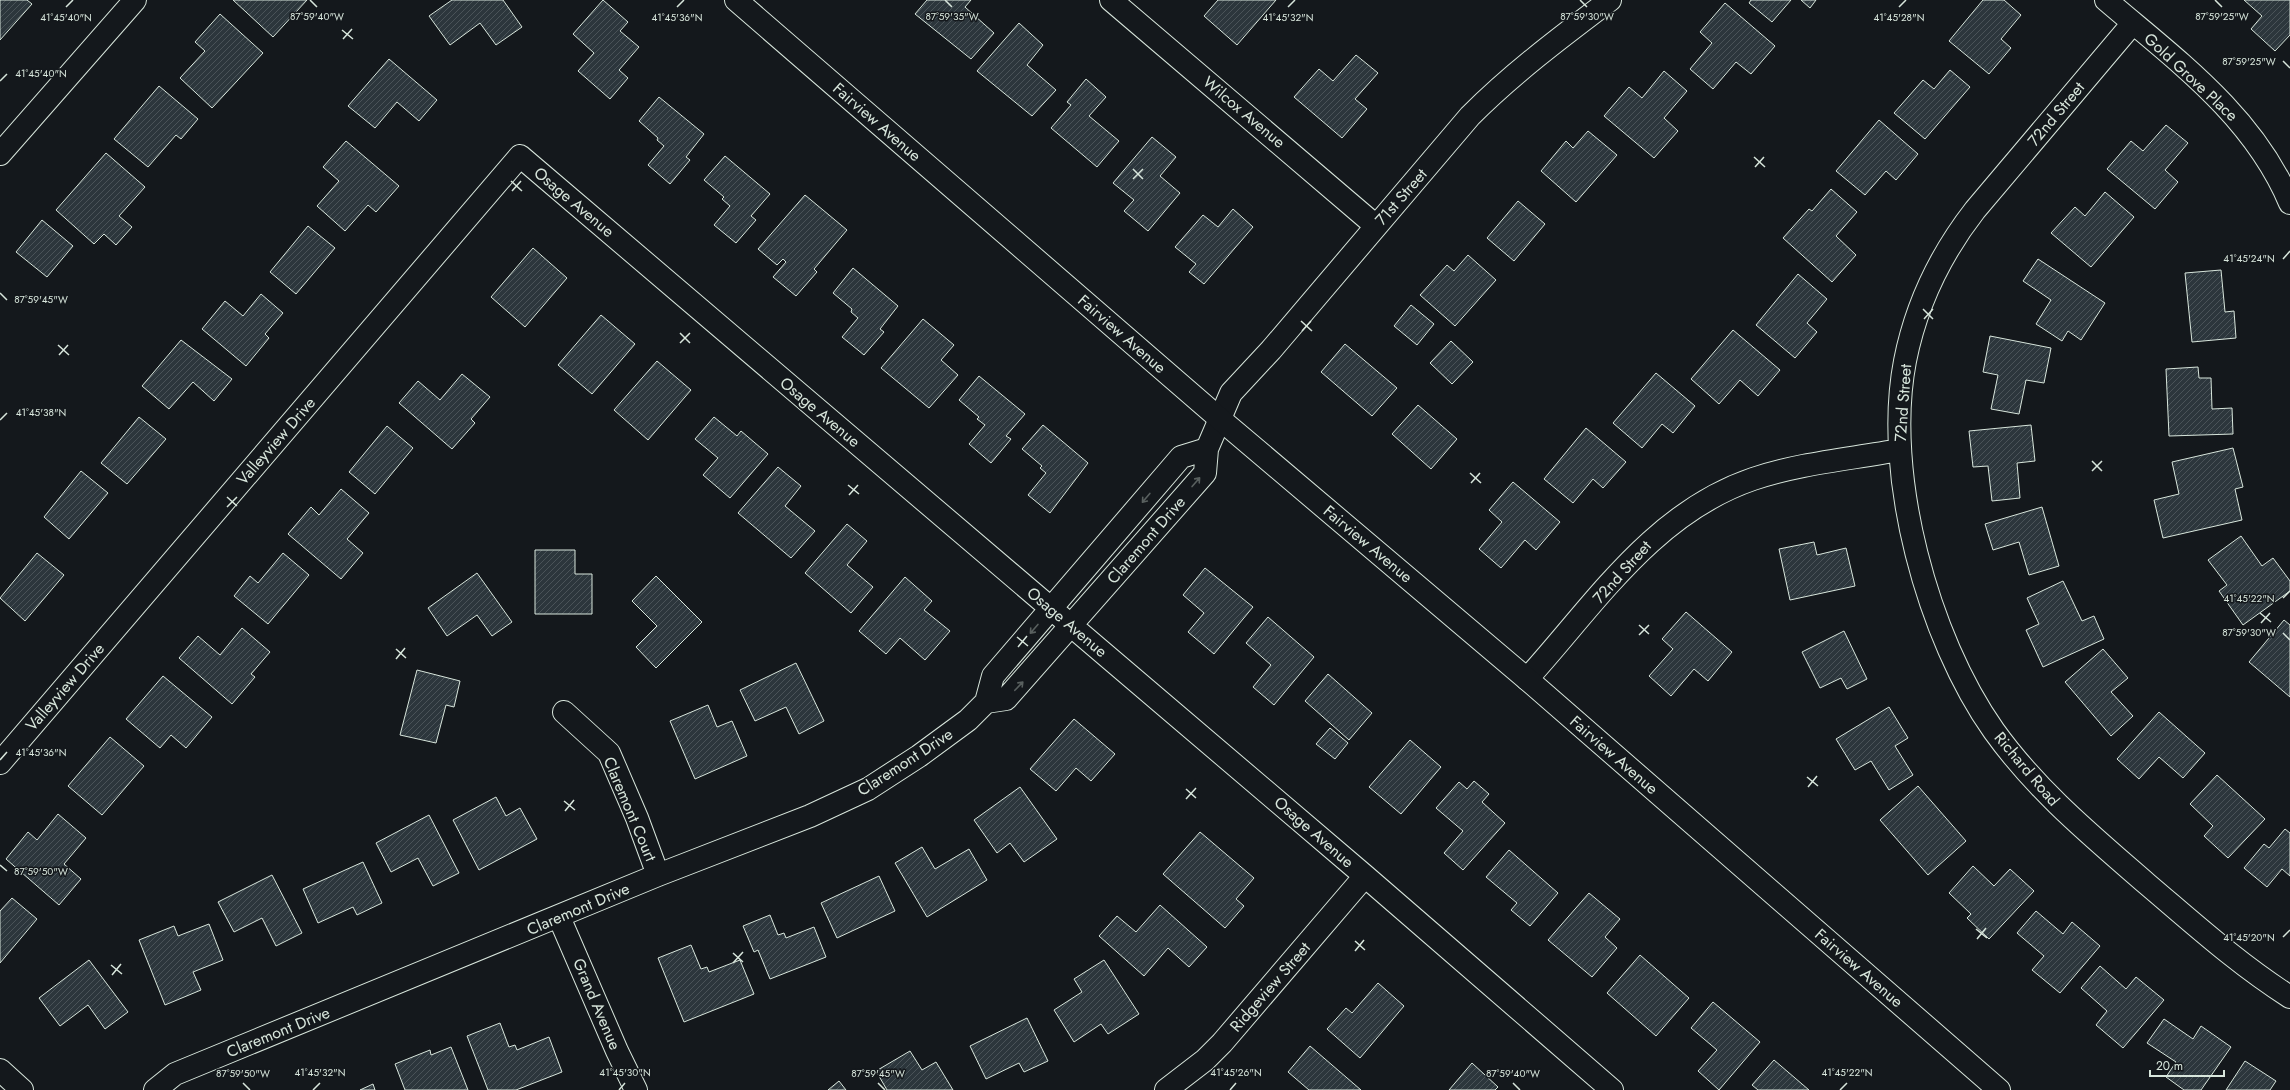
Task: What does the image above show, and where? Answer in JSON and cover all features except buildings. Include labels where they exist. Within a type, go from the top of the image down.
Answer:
[{"type":"street","points":[[0,154],[135,0]]},
{"type":"street","name":"Fairview Avenue","points":[[736,0],[1220,419],[1527,679],[1999,1090]]},
{"type":"street","name":"71st Street","points":[[1220,419],[1231,393],[1270,350],[1470,116],[1503,84],[1610,0]]},
{"type":"street","name":"Gold Grove Place","points":[[2106,0],[2227,107],[2251,135],[2267,158],[2290,203]]},
{"type":"street","name":"Wilcox Avenue","points":[[1117,2],[1376,226]]},
{"type":"street","name":"72nd Street","points":[[1527,679],[1638,552],[1665,527],[1688,511],[1720,493],[1753,479],[1784,470],[1899,450],[1905,361],[1915,322],[1937,267],[1959,230],[1974,210],[2133,23]]},
{"type":"street","name":"Osage Avenue","points":[[520,156],[1365,876],[1612,1090]]},
{"type":"street","name":"Valleyview Drive","points":[[0,763],[520,156]]},
{"type":"street","name":"Claremont Drive","points":[[986,702],[1006,699],[1072,626],[1204,472],[1207,449],[1220,419]]},
{"type":"street","name":"Claremont Drive","points":[[155,1090],[175,1074],[658,875],[810,816],[868,789],[919,756],[968,720],[986,702],[993,676],[1181,457],[1207,449]]},
{"type":"street","name":"Richard Road","points":[[1899,450],[1909,515],[1929,596],[1956,666],[1994,731],[2038,786],[2065,813],[2230,955],[2290,997]]},
{"type":"street","name":"Claremont Court","points":[[564,712],[609,753],[637,818],[658,875]]},
{"type":"street","name":"Ridgeview Street","points":[[1166,1090],[1199,1065],[1222,1043],[1365,876]]},
{"type":"street","name":"Grand Avenue","points":[[559,917],[617,1051],[636,1090]]},
{"type":"street","points":[[0,1070],[22,1090]]}]
